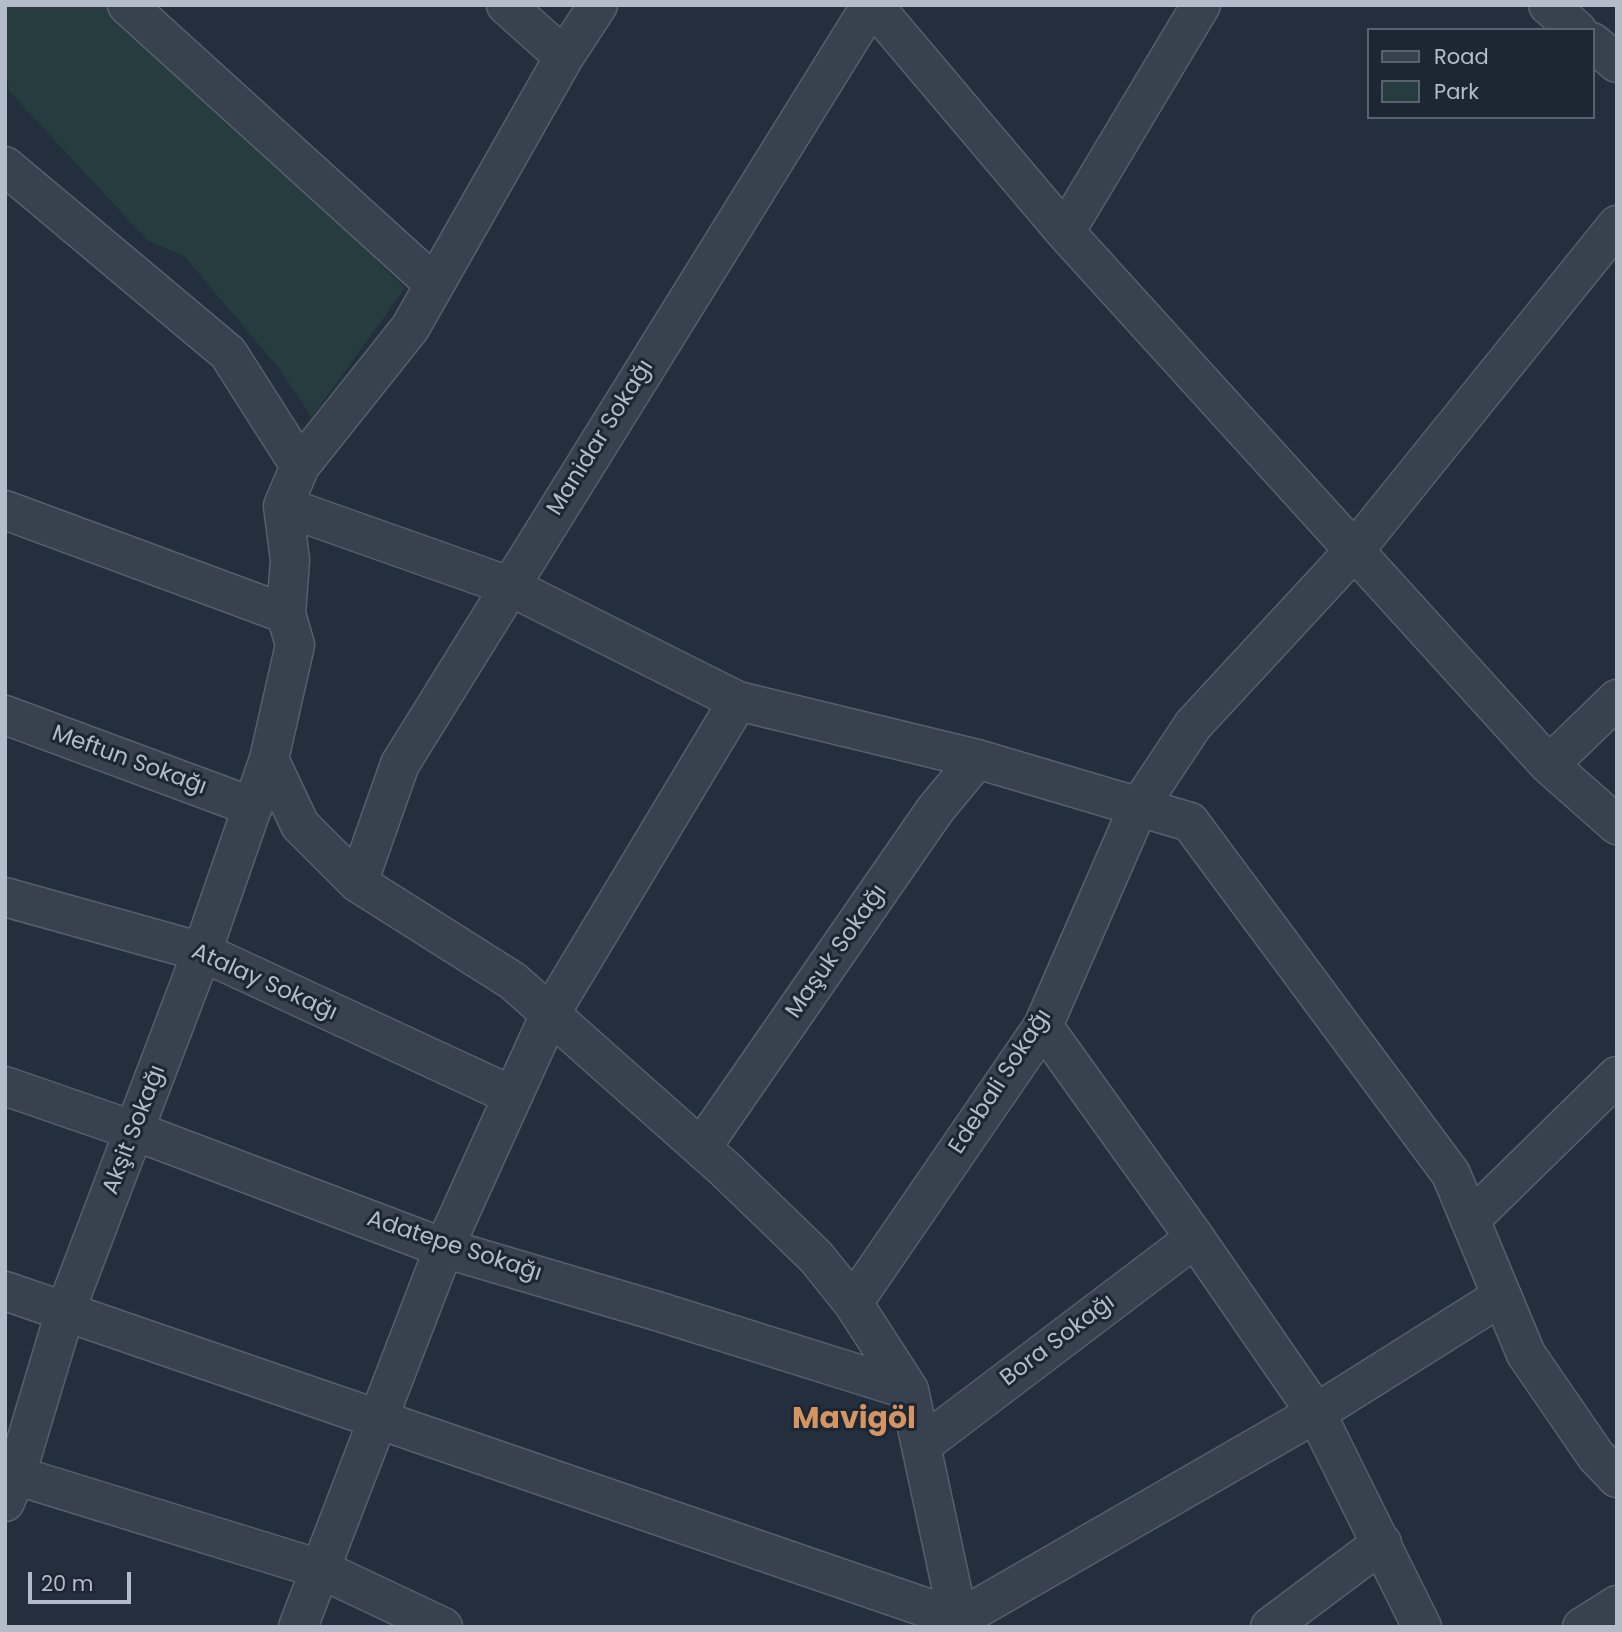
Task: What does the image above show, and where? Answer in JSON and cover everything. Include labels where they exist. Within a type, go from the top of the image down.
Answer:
[{"type":"street","points":[[127,5],[433,284]]},
{"type":"street","points":[[506,5],[564,57]]},
{"type":"street","points":[[598,5],[564,57],[410,328],[300,466],[284,506],[509,586],[738,701],[977,759],[1190,822],[1451,1174],[1526,1354],[1610,1457]]},
{"type":"street","points":[[872,5],[1065,232],[1354,551],[1549,765],[1617,825]]},
{"type":"street","name":"Manidar Sokağı","points":[[359,883],[400,764],[872,5]]},
{"type":"street","points":[[1065,232],[1201,5]]},
{"type":"street","points":[[1548,5],[1575,28]]},
{"type":"street","points":[[1594,44],[1617,62]]},
{"type":"street","points":[[5,166],[228,353],[300,466]]},
{"type":"street","name":"Edebali Sokağı","points":[[853,1303],[1043,1026],[1138,808],[1193,725],[1354,551],[1617,225]]},
{"type":"street","name":"Akşit Sokağı","points":[[9,1483],[65,1311],[202,952],[269,759],[295,645],[286,614],[290,560],[284,506]]},
{"type":"street","points":[[5,510],[286,614]]},
{"type":"street","points":[[1549,765],[1617,699]]},
{"type":"street","points":[[298,1627],[443,1248],[550,1014],[738,701]]},
{"type":"street","name":"Meftun Sokağı","points":[[5,715],[253,807]]},
{"type":"street","points":[[269,759],[300,825],[359,883],[513,981],[701,1148],[816,1257],[853,1303],[909,1390],[959,1623]]},
{"type":"street","name":"Maşuk Sokağı","points":[[701,1148],[935,810],[977,759]]},
{"type":"street","name":"Atalay Sokağı","points":[[5,897],[202,952],[513,1096]]},
{"type":"street","points":[[1043,1026],[1317,1413],[1422,1627]]},
{"type":"street","points":[[1470,1220],[1617,1076]]},
{"type":"street","name":"Adatepe Sokağı","points":[[5,1086],[135,1131],[443,1248],[909,1390]]},
{"type":"street","name":"Bora Sokağı","points":[[922,1445],[1195,1238]]},
{"type":"street","points":[[5,1291],[959,1623],[1317,1413],[1502,1296]]},
{"type":"street","points":[[9,1483],[320,1569],[443,1627]]},
{"type":"street","points":[[1270,1627],[1382,1543]]},
{"type":"street","points":[[1582,1627],[1617,1605]]},
{"type":"green space","points":[[5,5],[115,5],[405,288],[312,417],[277,366],[184,256],[147,240],[9,91],[5,61]]},
{"type":"district","name":"Mavigöl","points":[[854,1420]]}]
